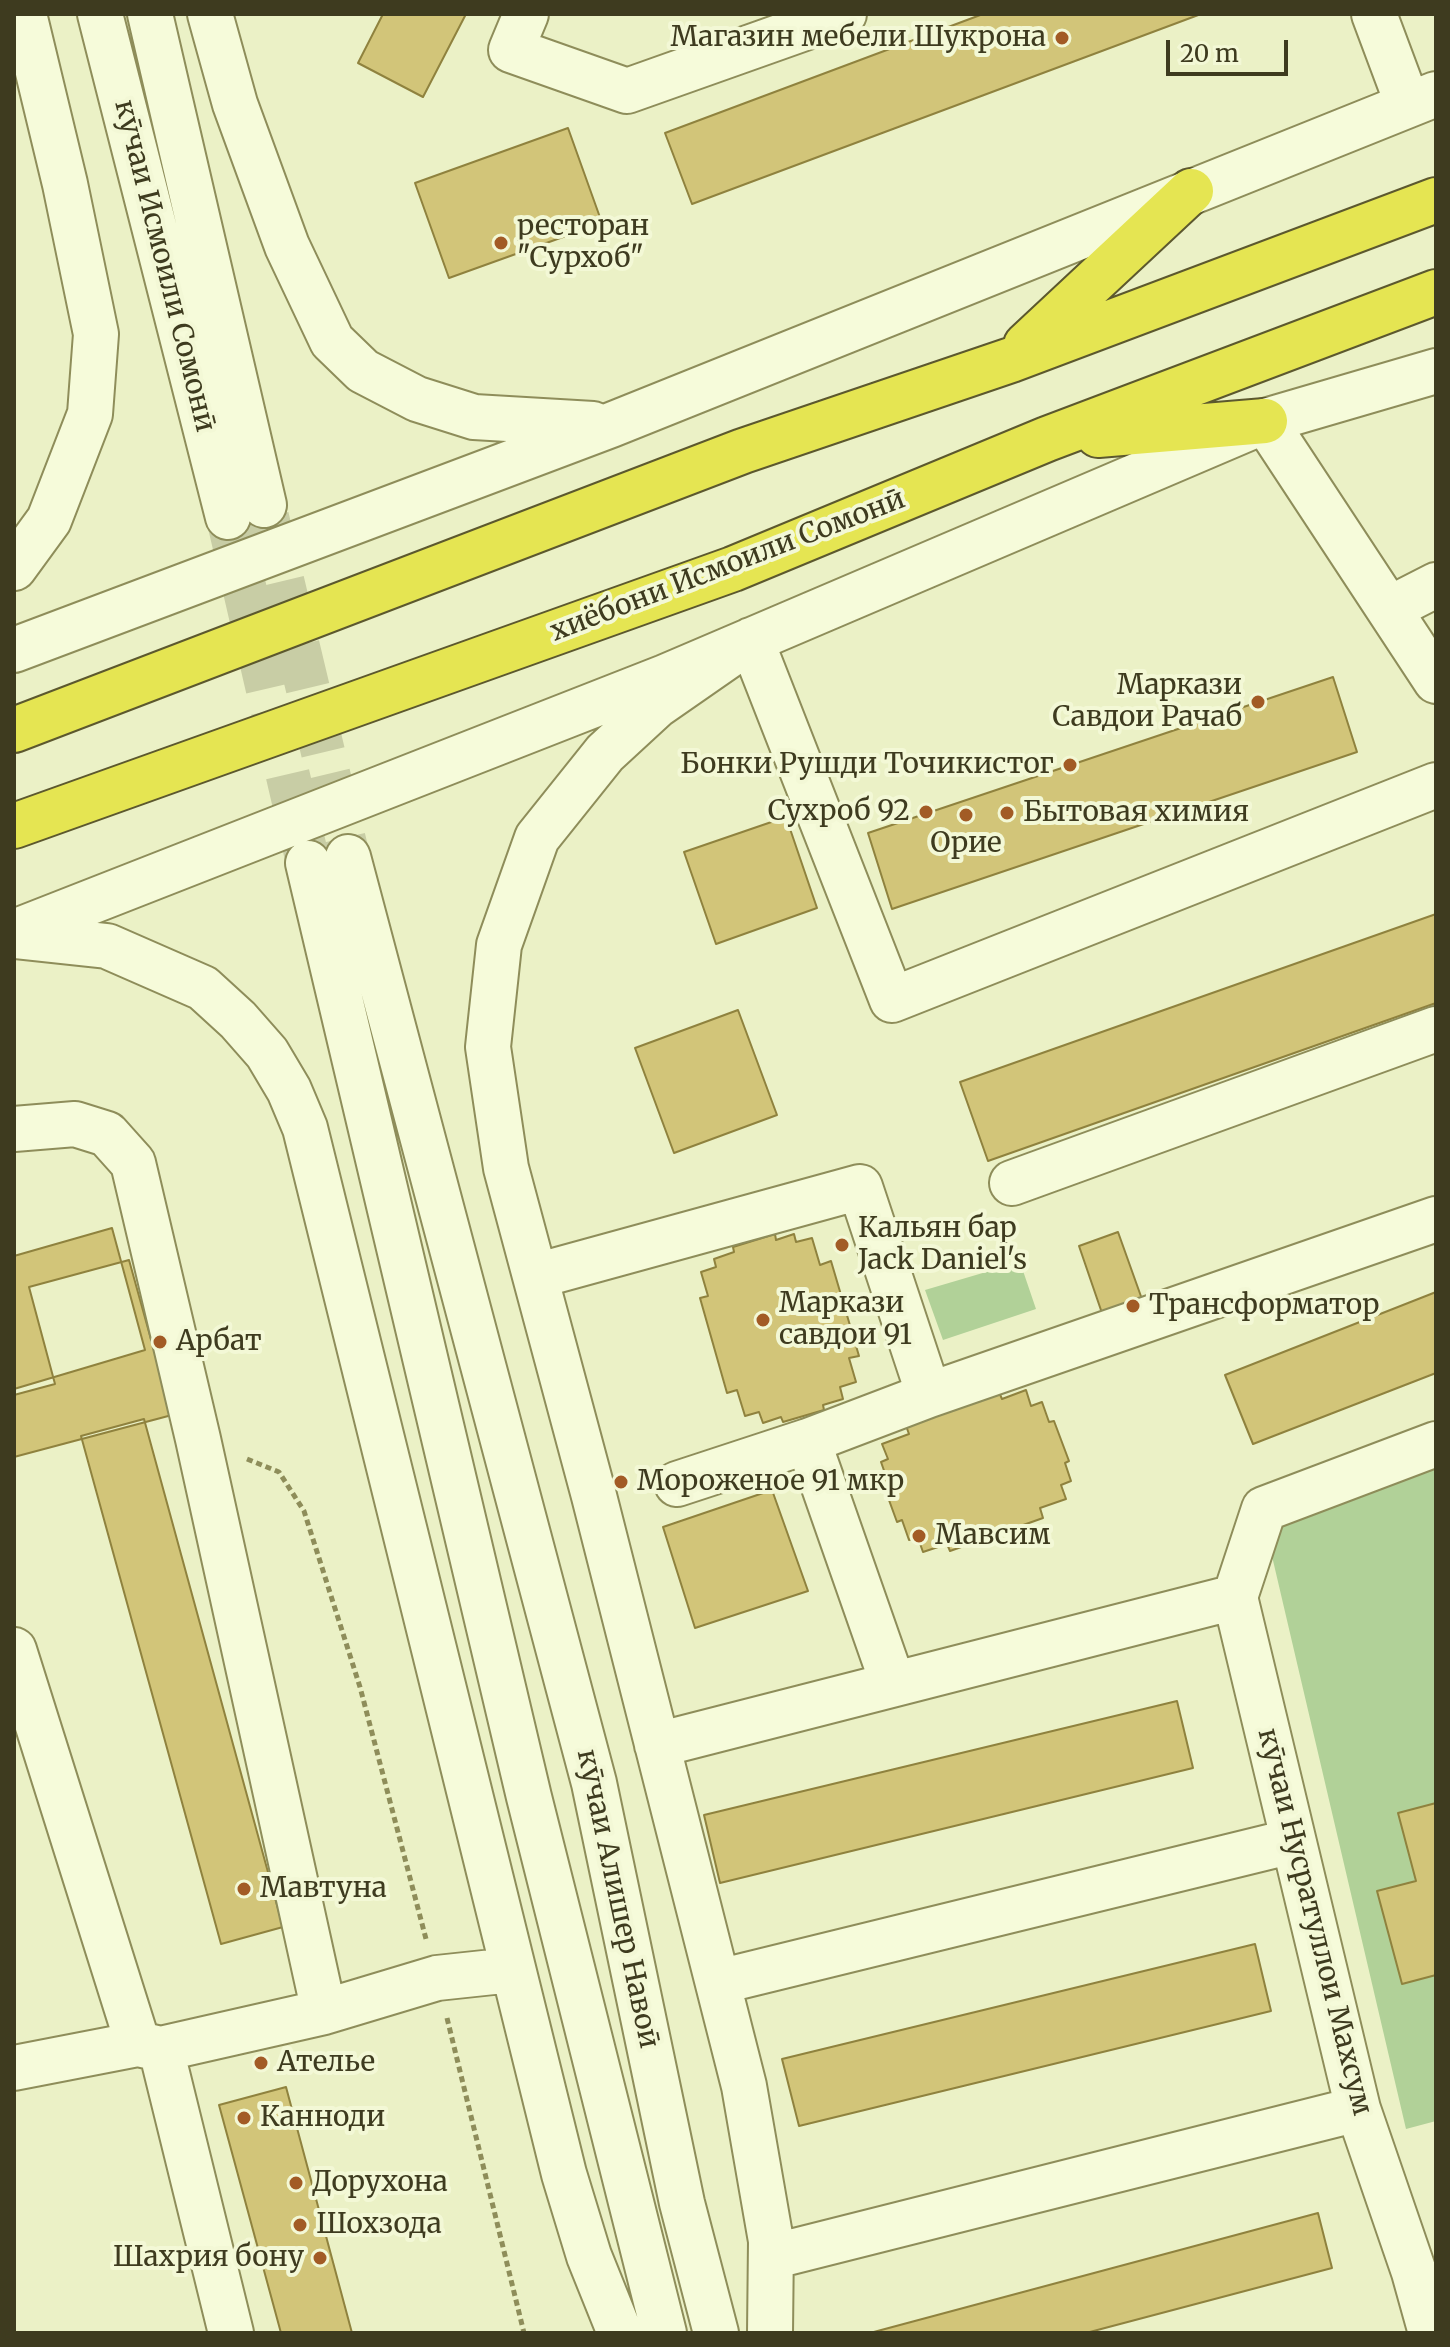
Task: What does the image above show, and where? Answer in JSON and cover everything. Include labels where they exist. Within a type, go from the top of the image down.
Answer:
[{"type":"highway","points":[[1011,360],[1191,191]]},
{"type":"highway","points":[[14,730],[743,451],[1011,360],[1436,200]]},
{"type":"highway","name":"хиёбони Исмоили Сомонӣ","points":[[14,826],[733,569],[1047,439],[1436,292]]},
{"type":"highway","points":[[1047,439],[1265,421]]},
{"type":"street","points":[[14,568],[49,520],[90,414],[96,334],[65,184],[24,14]]},
{"type":"street","name":"кӯчаи Исмоили Сомонӣ","points":[[100,14],[246,511],[150,14]]},
{"type":"street","points":[[210,14],[235,104],[287,246],[332,341],[363,371],[417,399],[474,417],[611,425]]},
{"type":"street","points":[[526,14],[511,50],[627,91],[844,14]]},
{"type":"street","points":[[14,650],[611,425],[1422,99],[1374,14]]},
{"type":"street","points":[[14,934],[665,677],[1265,421],[1436,371]]},
{"type":"street","points":[[1265,421],[1436,681]]},
{"type":"street","points":[[1389,609],[1436,585]]},
{"type":"street","points":[[751,640],[892,1000],[1436,785]]},
{"type":"street","points":[[751,640],[656,706],[605,753],[537,838],[499,945],[488,1047],[506,1168],[744,2086],[771,2241],[770,2333]]},
{"type":"street","name":"кӯчаи Алишер Навоӣ","points":[[664,2333],[529,1797],[455,1485],[328,860],[510,1467],[594,1783],[682,2203],[716,2333]]},
{"type":"street","points":[[14,934],[107,946],[203,988],[238,1020],[267,1053],[289,1090],[305,1128],[564,2174],[589,2256],[620,2333]]},
{"type":"street","points":[[1012,1183],[1436,1029]]},
{"type":"street","points":[[14,1129],[75,1124],[107,1134],[133,1163],[198,1439],[324,2012]]},
{"type":"street","points":[[536,1276],[860,1187],[929,1395]]},
{"type":"street","points":[[677,1484],[808,1441],[929,1395],[1436,1219]]},
{"type":"street","points":[[808,1441],[893,1684]]},
{"type":"street","points":[[657,1745],[1235,1597],[1264,1509],[1436,1444]]},
{"type":"street","name":"кӯчаи Нусратуллои Махсум","points":[[1235,1597],[1358,2109],[1414,2272],[1431,2333]]},
{"type":"street","points":[[14,1650],[150,2047],[231,2333]]},
{"type":"street","points":[[718,1982],[1293,1841]]},
{"type":"street","points":[[14,2068],[150,2047],[324,2012],[437,1978],[512,1970]]},
{"type":"street","points":[[771,2257],[1358,2109]]},
{"type":"path","points":[[198,1439],[279,1472],[304,1511],[360,1687]]},
{"type":"green space","points":[[1020,1262],[1036,1309],[943,1340],[925,1290]]},
{"type":"green space","points":[[1436,1461],[1436,2121],[1406,2129],[1264,1522]]},
{"type":"building","points":[[383,14],[466,14],[423,97],[358,63]]},
{"type":"building","points":[[983,14],[1201,14],[692,204],[665,133]]},
{"type":"building","points":[[568,128],[602,223],[449,278],[415,183]]},
{"type":"building","points":[[1333,677],[1357,752],[892,909],[868,833]]},
{"type":"building","points":[[786,817],[817,908],[716,944],[684,852]]},
{"type":"building","points":[[1436,914],[1436,1003],[988,1161],[960,1082]]},
{"type":"building","points":[[738,1010],[777,1115],[674,1153],[635,1048]]},
{"type":"building","points":[[112,1228],[145,1350],[14,1389],[14,1256]]},
{"type":"building","points":[[1118,1232],[1143,1302],[1103,1316],[1079,1246]]},
{"type":"building","points":[[775,1234],[776,1240],[794,1234],[796,1242],[812,1238],[820,1265],[831,1261],[859,1356],[849,1358],[856,1382],[840,1387],[843,1399],[823,1405],[824,1410],[783,1422],[781,1417],[763,1423],[759,1412],[745,1416],[737,1390],[727,1393],[700,1298],[708,1296],[701,1272],[716,1267],[714,1259],[734,1252],[733,1247]]},
{"type":"building","points":[[129,1260],[172,1415],[14,1457],[14,1395],[55,1384],[29,1287]]},
{"type":"building","points":[[1436,1292],[1436,1373],[1253,1444],[1225,1375]]},
{"type":"building","points":[[998,1390],[1002,1399],[1026,1390],[1031,1406],[1042,1402],[1049,1422],[1054,1421],[1069,1461],[1065,1463],[1071,1481],[1061,1485],[1066,1499],[1040,1508],[1043,1518],[950,1551],[947,1544],[923,1552],[918,1538],[909,1540],[902,1520],[897,1522],[882,1481],[887,1479],[881,1462],[888,1459],[882,1444],[909,1434],[905,1423]]},
{"type":"building","points":[[144,1419],[283,1927],[221,1944],[81,1436]]},
{"type":"building","points":[[772,1490],[808,1591],[695,1628],[663,1527]]},
{"type":"building","points":[[1177,1701],[1193,1768],[720,1883],[704,1815]]},
{"type":"building","points":[[1436,1803],[1436,1975],[1402,1984],[1377,1891],[1416,1881],[1398,1813]]},
{"type":"building","points":[[1255,1944],[1271,2011],[799,2126],[782,2059]]},
{"type":"building","points":[[286,2087],[352,2333],[281,2333],[219,2105]]},
{"type":"building","points":[[1318,2213],[1332,2268],[1086,2333],[870,2333]]},
{"type":"tunnel","points":[[228,517],[307,858]]},
{"type":"tunnel","points":[[267,517],[348,857]]},
{"type":"place","name":"Магазин мебели Шукрона","points":[[1062,38]]},
{"type":"place","name":"ресторан \"Сурхоб\"","points":[[501,243]]},
{"type":"place","name":"Маркази Савдои Рачаб","points":[[1258,702]]},
{"type":"place","name":"Бонки Рушди Точикистог","points":[[1070,765]]},
{"type":"place","name":"Сухроб 92","points":[[926,812]]},
{"type":"place","name":"Бытовая химия","points":[[1007,813]]},
{"type":"place","name":"Орие","points":[[966,815]]},
{"type":"place","name":"Кальян бар Jack Daniel's","points":[[842,1245]]},
{"type":"place","name":"Трансформатор","points":[[1133,1306]]},
{"type":"place","name":"Маркази савдои 91","points":[[763,1320]]},
{"type":"place","name":"Арбат","points":[[160,1342]]},
{"type":"place","name":"Мороженое 91 мкр","points":[[621,1482]]},
{"type":"place","name":"Мавсим","points":[[919,1536]]},
{"type":"place","name":"Мавтуна","points":[[244,1889]]},
{"type":"place","name":"Ателье","points":[[261,2063]]},
{"type":"place","name":"Канноди","points":[[244,2118]]},
{"type":"place","name":"Дорухона","points":[[296,2183]]},
{"type":"place","name":"Шохзода","points":[[300,2225]]},
{"type":"place","name":"Шахрия бону","points":[[320,2258]]}]
